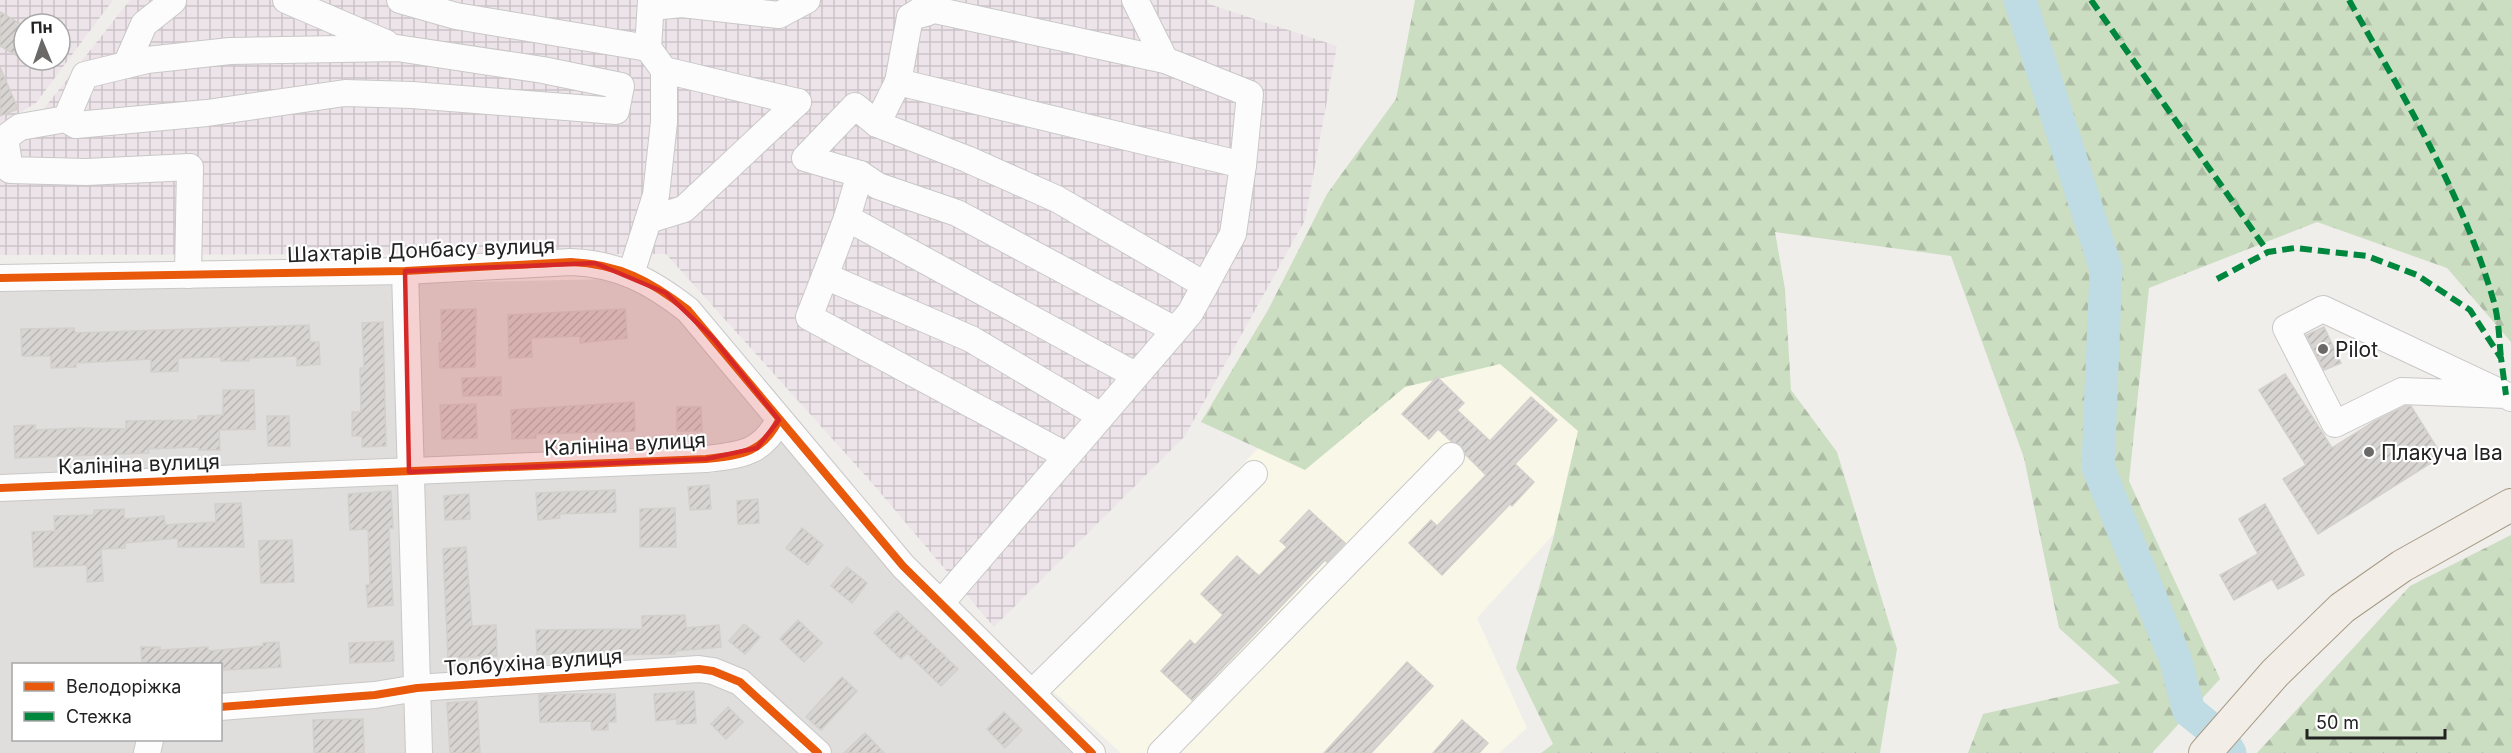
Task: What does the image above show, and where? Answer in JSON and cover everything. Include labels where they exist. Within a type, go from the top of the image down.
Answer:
[{"type":"main road","points":[[2205,753],[2275,673],[2342,608],[2402,566],[2511,505]]},
{"type":"street","points":[[126,65],[144,24],[174,0]]},
{"type":"street","points":[[286,0],[398,48]]},
{"type":"street","points":[[400,0],[456,16],[648,48]]},
{"type":"street","points":[[631,274],[656,195],[664,122],[664,70],[648,48],[651,3],[682,4],[779,15],[807,0]]},
{"type":"street","points":[[877,124],[898,82],[910,17],[937,0]]},
{"type":"street","points":[[1134,0],[1165,60]]},
{"type":"street","points":[[910,17],[935,10],[1165,60],[1250,94],[1233,234],[1190,313],[941,603]]},
{"type":"street","points":[[66,119],[85,75],[147,60],[231,51],[398,48],[543,70],[621,86],[616,111],[412,95],[345,93],[207,113],[76,125],[66,119],[20,127],[5,138],[10,170],[86,172],[190,167],[188,275]]},
{"type":"street","points":[[648,220],[684,209],[798,102],[664,70]]},
{"type":"street","points":[[898,82],[1243,165]]},
{"type":"street","points":[[1174,330],[957,213],[878,186],[860,174],[805,158],[855,106],[877,124],[967,159],[1057,199],[1205,285]]},
{"type":"street","points":[[860,174],[847,218],[809,317],[1067,456]]},
{"type":"street","points":[[847,218],[1136,375]]},
{"type":"street","name":"Шахтарів Донбасу вулиця","points":[[0,278],[405,271],[571,262],[595,263],[631,274],[666,293],[688,310],[779,420]]},
{"type":"street","points":[[405,271],[419,753]]},
{"type":"street","points":[[825,276],[971,339],[1101,416]]},
{"type":"street","points":[[2323,309],[2509,399],[2402,391],[2335,424],[2286,328],[2323,309]]},
{"type":"street","points":[[779,420],[903,566],[1092,753]]},
{"type":"street","name":"Калініна вулиця","points":[[0,488],[706,459],[740,455],[757,448],[771,436],[779,420]]},
{"type":"street","points":[[1161,753],[1451,456]]},
{"type":"street","points":[[1032,693],[1254,474]]},
{"type":"street","name":"Толбухіна вулиця","points":[[222,707],[375,695],[417,688],[699,669],[713,671],[740,682],[818,753]]},
{"type":"highlighted area","points":[[595,263],[666,293],[713,338],[779,420],[757,448],[706,459],[409,472],[405,271]]},
{"type":"shaded area","points":[[0,0],[113,0],[72,55],[72,12],[12,12],[12,72],[59,72],[36,103],[0,124]]},
{"type":"shaded area","points":[[130,0],[1207,0],[1209,4],[1337,46],[1305,220],[1185,436],[994,627],[872,483],[666,254],[0,255],[0,141],[42,111]]},
{"type":"shaded area","points":[[661,278],[1075,753],[0,753],[0,292]]},
{"type":"shaded area","points":[[1422,281],[1618,464],[1477,618],[1527,728],[1499,753],[1121,753],[1044,683],[1044,667]]},
{"type":"green space","points":[[1415,0],[2511,0],[2511,342],[2447,268],[2317,222],[2149,288],[2129,481],[2220,679],[2152,753],[1968,753],[1983,714],[2120,683],[2059,628],[2024,458],[1951,256],[1775,232],[1785,289],[1791,390],[1837,452],[1897,649],[1880,753],[1541,753],[1553,744],[1516,668],[1553,539],[1578,431],[1500,364],[1405,387],[1305,470],[1201,422],[1268,310],[1327,194],[1396,99]]},
{"type":"green space","points":[[2511,535],[2511,753],[2257,753],[2410,586]]},
{"type":"building","points":[[0,12],[12,19],[12,53],[0,46]]},
{"type":"building","points":[[0,67],[18,109],[0,116]]},
{"type":"building","points":[[476,309],[475,367],[440,368],[441,310]]},
{"type":"building","points":[[625,309],[627,338],[580,343],[580,336],[531,338],[532,357],[509,358],[508,315]]},
{"type":"building","points":[[383,322],[386,446],[362,447],[362,436],[352,436],[352,412],[361,412],[360,368],[364,368],[362,323]]},
{"type":"building","points":[[309,325],[310,342],[319,342],[320,364],[297,366],[297,356],[249,358],[249,361],[221,361],[221,357],[178,358],[178,371],[151,372],[151,359],[76,363],[76,367],[51,368],[51,356],[22,356],[21,329],[74,328],[75,333]]},
{"type":"building","name":"Pilot","points":[[2324,327],[2341,363],[2324,370],[2306,335]]},
{"type":"building","name":"Плакуча Іва","points":[[2285,374],[2332,448],[2375,421],[2405,406],[2411,406],[2442,456],[2318,534],[2283,479],[2306,465],[2259,390]]},
{"type":"building","points":[[501,377],[501,395],[463,396],[462,378]]},
{"type":"building","points":[[1437,377],[1464,403],[1457,410],[1490,441],[1531,397],[1557,420],[1515,464],[1534,482],[1442,575],[1409,543],[1431,520],[1437,526],[1486,475],[1466,455],[1461,445],[1451,441],[1438,429],[1429,439],[1402,414]]},
{"type":"building","points":[[223,390],[254,390],[255,429],[219,430],[220,450],[199,450],[199,447],[148,449],[149,453],[15,458],[14,426],[35,425],[35,430],[126,429],[126,421],[198,420],[198,416],[223,415]]},
{"type":"building","points":[[634,402],[635,431],[536,434],[536,438],[512,439],[511,410]]},
{"type":"building","points":[[476,404],[477,438],[442,439],[440,405]]},
{"type":"building","points":[[677,407],[701,407],[702,431],[677,431]]},
{"type":"building","points":[[267,416],[289,416],[290,446],[268,446]]},
{"type":"building","points":[[709,485],[711,509],[690,510],[688,487]]},
{"type":"building","points":[[615,490],[616,512],[559,514],[560,518],[538,520],[536,493]]},
{"type":"building","points":[[391,491],[393,528],[389,528],[393,605],[368,607],[366,585],[370,585],[368,529],[350,530],[348,494]]},
{"type":"building","points":[[469,494],[470,519],[445,520],[444,496]]},
{"type":"building","points":[[758,499],[759,523],[738,524],[737,501]]},
{"type":"building","points":[[241,503],[244,547],[178,547],[178,538],[125,543],[125,548],[101,549],[103,581],[87,582],[87,565],[34,567],[32,532],[55,531],[54,516],[94,515],[94,510],[124,509],[124,519],[164,516],[165,525],[216,522],[215,504]]},
{"type":"building","points":[[2265,504],[2304,575],[2278,589],[2272,579],[2234,600],[2220,575],[2258,554],[2239,519]]},
{"type":"building","points":[[675,508],[676,547],[640,547],[640,509]]},
{"type":"building","points":[[1309,510],[1345,543],[1327,562],[1325,560],[1192,700],[1161,671],[1190,640],[1195,645],[1223,615],[1201,594],[1237,556],[1259,576],[1287,547],[1280,541]]},
{"type":"building","points":[[802,528],[823,545],[808,565],[786,548]]},
{"type":"building","points":[[292,540],[294,582],[261,583],[259,541]]},
{"type":"building","points":[[466,547],[472,626],[496,625],[497,656],[448,658],[443,549]]},
{"type":"building","points":[[847,567],[867,583],[852,603],[831,586]]},
{"type":"building","points":[[897,611],[958,669],[941,686],[907,653],[901,659],[874,633]]},
{"type":"building","points":[[685,615],[686,628],[719,625],[721,647],[675,651],[675,654],[592,655],[591,652],[537,655],[536,630],[642,629],[642,616]]},
{"type":"building","points":[[798,620],[822,643],[804,662],[780,639]]},
{"type":"building","points":[[744,624],[760,637],[745,654],[729,641]]},
{"type":"building","points":[[393,641],[394,661],[350,663],[349,643]]},
{"type":"building","points":[[279,642],[281,667],[224,670],[222,663],[142,663],[141,647],[160,647],[160,650],[208,647],[208,651],[263,646],[263,643]]},
{"type":"building","points":[[1407,662],[1433,686],[1371,753],[1324,753]]},
{"type":"building","points":[[842,677],[857,691],[821,730],[806,717]]},
{"type":"building","points":[[694,691],[696,723],[677,724],[677,719],[656,721],[654,694]]},
{"type":"building","points":[[615,694],[616,722],[608,722],[608,730],[592,730],[591,721],[540,722],[539,695]]},
{"type":"building","points":[[477,701],[480,753],[450,753],[447,703]]},
{"type":"building","points":[[728,707],[743,722],[726,739],[711,724]]},
{"type":"building","points":[[1004,712],[1022,730],[1005,748],[987,729]]},
{"type":"building","points":[[363,719],[364,753],[314,753],[313,720]]},
{"type":"building","points":[[1462,720],[1488,743],[1479,753],[1433,753]]},
{"type":"building","points":[[865,733],[884,753],[844,753]]},
{"type":"waterway","points":[[2020,0],[2106,269],[2098,467],[2175,658],[2189,711],[2220,736],[2230,753]]},
{"type":"marked path","points":[[2091,0],[2268,252]]},
{"type":"marked path","points":[[2349,0],[2430,145],[2465,221],[2495,306],[2501,358]]},
{"type":"marked path","points":[[2217,279],[2268,252],[2295,248],[2367,256],[2417,275],[2470,310],[2501,358],[2506,395]]},
{"type":"cycle path","points":[[0,278],[405,271],[571,262],[604,266],[634,276],[688,310],[903,566],[1092,753]]},
{"type":"cycle path","points":[[0,488],[706,459],[749,451],[765,440],[779,420]]},
{"type":"cycle path","points":[[222,707],[375,695],[417,688],[699,669],[713,671],[740,682],[818,753]]},
{"type":"place","name":"Pilot","points":[[2323,349]]},
{"type":"place","name":"Плакуча Іва","points":[[2369,452]]}]
